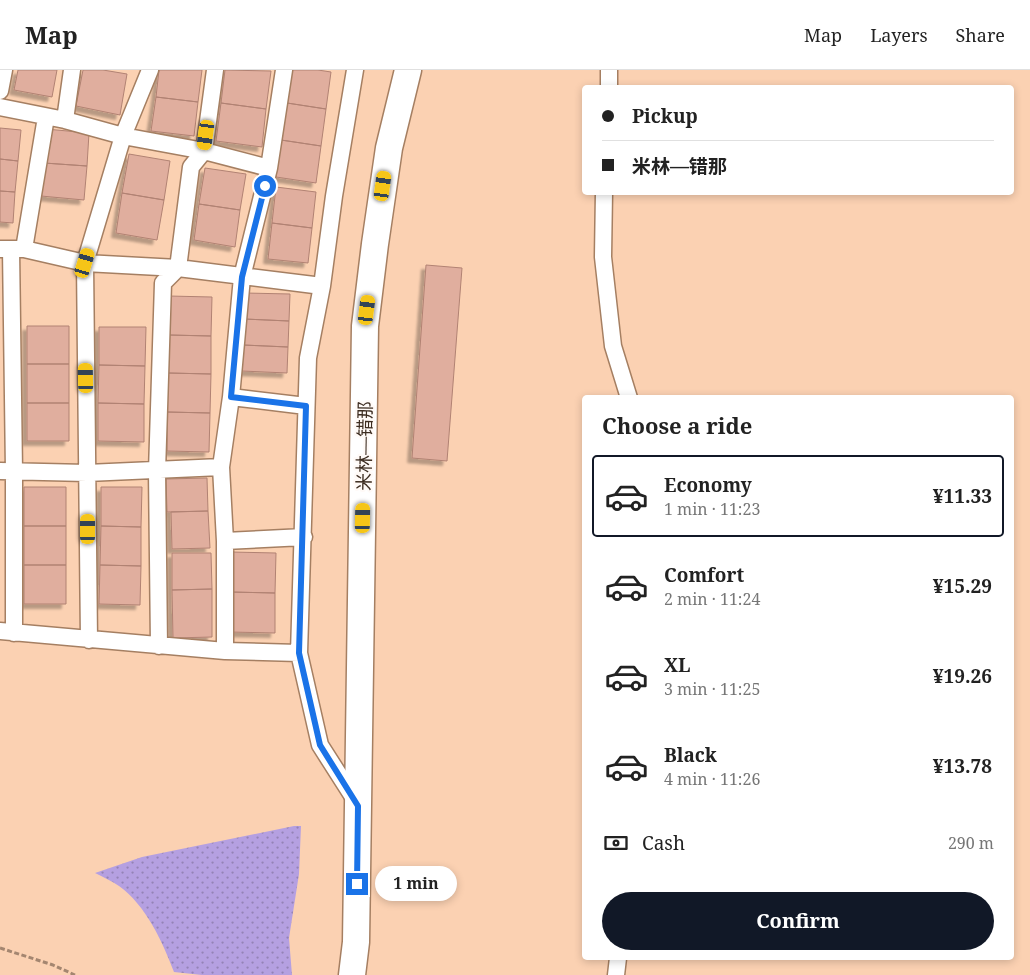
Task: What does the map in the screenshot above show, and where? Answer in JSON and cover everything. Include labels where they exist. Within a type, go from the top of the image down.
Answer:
[{"type":"highway","name":"米林—错那","points":[[352,975],[356,942],[366,326],[375,244],[389,148],[408,70]]},
{"type":"street","points":[[0,91],[4,70]]},
{"type":"street","points":[[65,120],[72,70]]},
{"type":"street","points":[[89,640],[85,263],[123,136],[150,70]]},
{"type":"street","points":[[159,646],[157,471],[164,283],[178,268],[191,167],[204,152],[215,70]]},
{"type":"street","points":[[225,651],[225,541],[220,467],[231,397],[242,277],[269,168],[284,70]]},
{"type":"street","points":[[354,70],[322,286],[308,358],[299,653],[320,745],[358,806]]},
{"type":"street","points":[[608,85],[609,70]]},
{"type":"street","points":[[0,107],[65,120],[123,136],[204,152],[269,168]]},
{"type":"street","points":[[46,117],[12,249],[7,471],[7,632],[225,651],[299,653]]},
{"type":"street","points":[[604,195],[603,257],[613,346],[628,395]]},
{"type":"street","points":[[12,249],[85,263],[178,268],[322,286]]},
{"type":"street","points":[[231,397],[306,406]]},
{"type":"street","points":[[7,471],[87,473],[220,467]]},
{"type":"street","points":[[225,541],[304,537]]},
{"type":"street","points":[[616,975],[618,960]]},
{"type":"path","points":[[0,948],[53,965],[75,975]]},
{"type":"shaded area","points":[[301,826],[299,874],[289,938],[292,975],[202,975],[174,972],[153,925],[137,903],[119,886],[95,873],[142,857]]},
{"type":"building","points":[[18,70],[57,70],[52,97],[14,90]]},
{"type":"building","points":[[83,70],[103,70],[127,74],[120,115],[76,106]]},
{"type":"building","points":[[159,70],[202,70],[198,102],[156,97]]},
{"type":"building","points":[[225,70],[271,71],[266,109],[221,103]]},
{"type":"building","points":[[291,70],[331,72],[326,109],[287,103]]},
{"type":"building","points":[[156,97],[198,102],[194,136],[151,131]]},
{"type":"building","points":[[221,103],[266,109],[262,147],[216,141]]},
{"type":"building","points":[[287,103],[326,109],[321,146],[281,140]]},
{"type":"building","points":[[0,128],[21,130],[18,161],[0,159]]},
{"type":"building","points":[[46,129],[89,133],[87,166],[44,163]]},
{"type":"building","points":[[281,140],[321,146],[316,183],[276,177]]},
{"type":"building","points":[[129,154],[170,161],[164,200],[122,193]]},
{"type":"building","points":[[0,159],[18,161],[15,192],[0,191]]},
{"type":"building","points":[[44,163],[87,166],[84,200],[41,196]]},
{"type":"building","points":[[205,168],[246,174],[240,210],[199,204]]},
{"type":"building","points":[[276,187],[316,192],[312,228],[272,223]]},
{"type":"building","points":[[0,191],[15,192],[13,223],[0,222]]},
{"type":"building","points":[[122,193],[164,200],[157,240],[116,233]]},
{"type":"building","points":[[199,204],[240,210],[235,247],[194,240]]},
{"type":"building","points":[[272,223],[312,228],[308,263],[268,259]]},
{"type":"building","points":[[426,265],[462,268],[447,461],[412,458]]},
{"type":"building","points":[[245,293],[290,294],[289,321],[244,319]]},
{"type":"building","points":[[169,296],[212,297],[211,336],[169,335]]},
{"type":"building","points":[[244,319],[289,321],[288,347],[243,345]]},
{"type":"building","points":[[27,326],[69,326],[69,364],[27,364]]},
{"type":"building","points":[[99,327],[146,327],[145,366],[99,365]]},
{"type":"building","points":[[169,335],[211,336],[211,374],[168,373]]},
{"type":"building","points":[[243,345],[288,347],[287,373],[242,371]]},
{"type":"building","points":[[27,364],[69,364],[69,403],[27,403]]},
{"type":"building","points":[[99,365],[145,366],[144,404],[98,403]]},
{"type":"building","points":[[168,373],[211,374],[210,413],[167,412]]},
{"type":"building","points":[[27,403],[69,403],[69,441],[27,441]]},
{"type":"building","points":[[98,403],[144,404],[144,442],[98,441]]},
{"type":"building","points":[[167,412],[210,413],[209,452],[167,451]]},
{"type":"building","points":[[207,478],[208,511],[167,512],[166,479]]},
{"type":"building","points":[[24,487],[66,487],[66,526],[24,526]]},
{"type":"building","points":[[101,487],[142,487],[141,527],[101,526]]},
{"type":"building","points":[[208,511],[210,548],[172,549],[171,512]]},
{"type":"building","points":[[24,526],[66,526],[66,565],[24,565]]},
{"type":"building","points":[[101,526],[141,527],[141,566],[100,565]]},
{"type":"building","points":[[231,552],[276,553],[275,593],[230,592]]},
{"type":"building","points":[[172,553],[211,553],[212,589],[172,590]]},
{"type":"building","points":[[24,565],[66,565],[66,604],[24,604]]},
{"type":"building","points":[[100,565],[141,566],[140,605],[99,604]]},
{"type":"building","points":[[212,589],[212,637],[173,638],[172,590]]},
{"type":"building","points":[[230,592],[275,593],[275,633],[230,632]]},
{"type":"route","points":[[265,186],[242,277],[231,397],[306,406],[304,537],[299,653],[320,745],[358,806],[357,884]]}]
